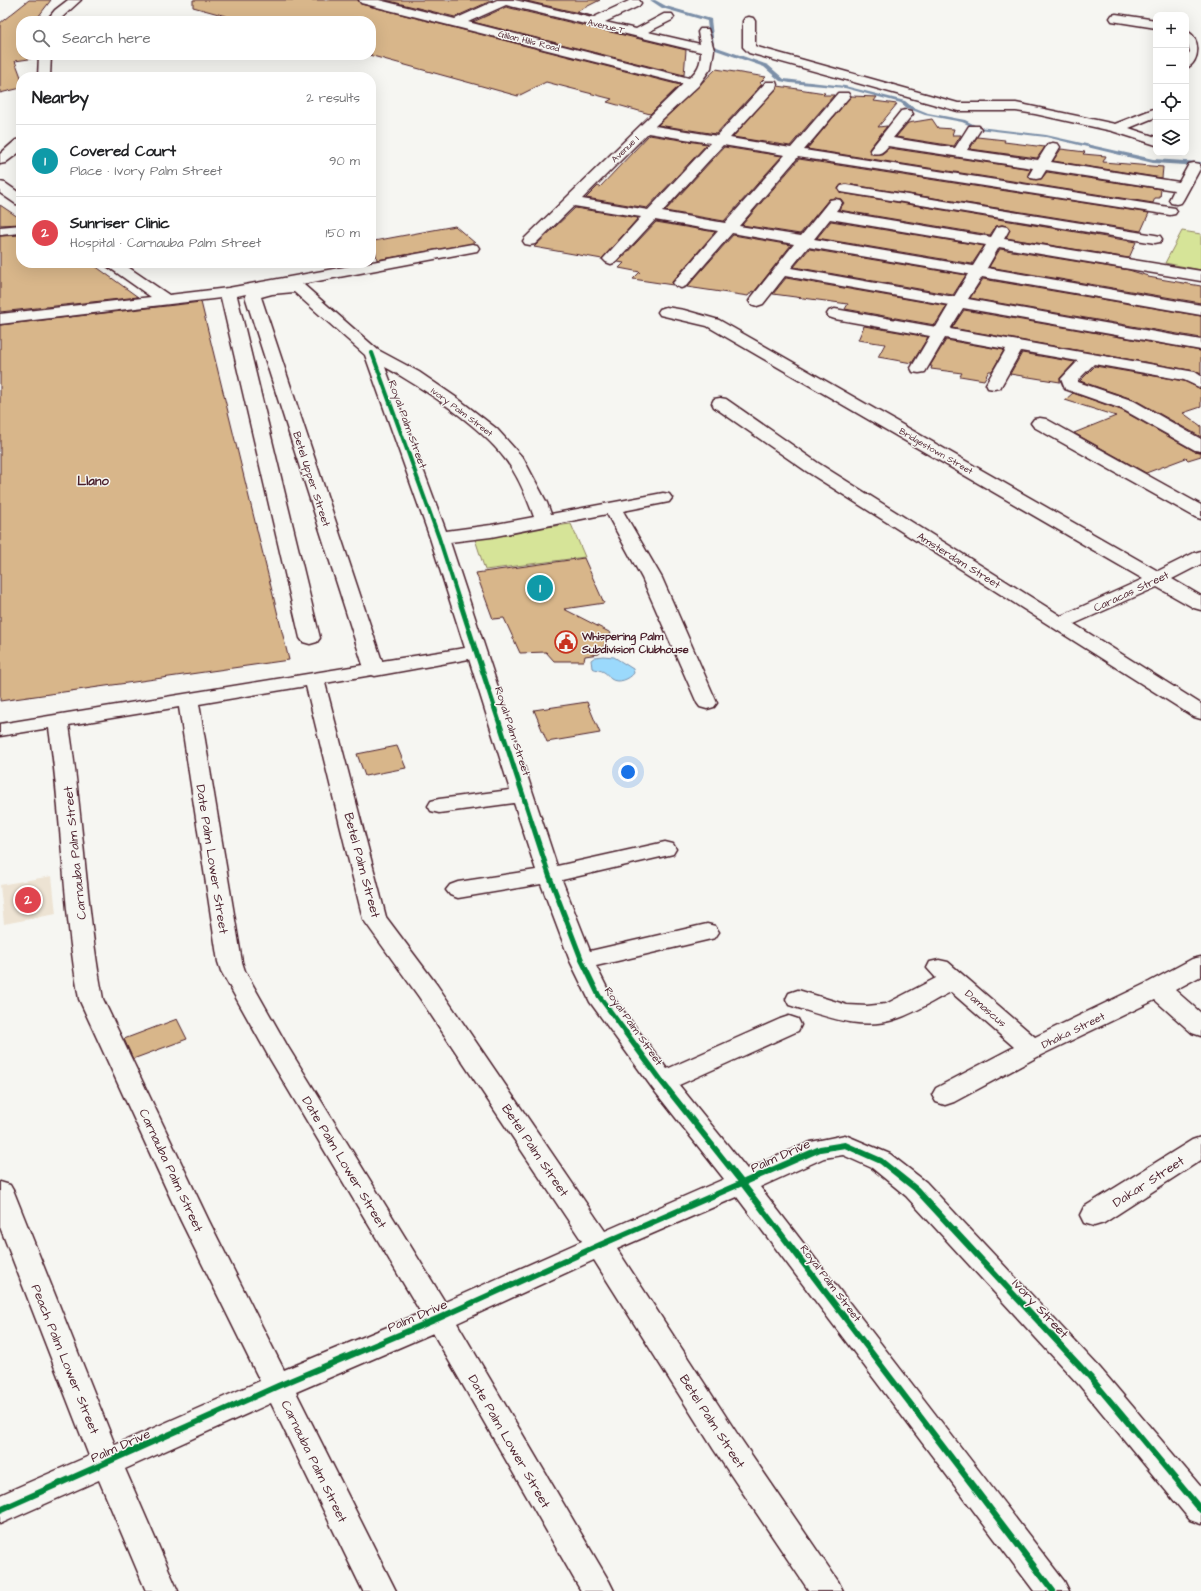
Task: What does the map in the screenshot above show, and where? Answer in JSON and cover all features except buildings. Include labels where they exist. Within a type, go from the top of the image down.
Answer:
[{"type":"street","points":[[56,16],[75,0]]},
{"type":"street","name":"Gillian Hills Road","points":[[365,0],[693,83]]},
{"type":"street","points":[[457,23],[506,1]]},
{"type":"street","name":"Avenue-T","points":[[506,1],[708,50]]},
{"type":"street","points":[[592,23],[635,2]]},
{"type":"street","points":[[547,12],[565,3]]},
{"type":"street","points":[[636,33],[668,17]]},
{"type":"street","points":[[1116,18],[1153,24]]},
{"type":"street","points":[[750,21],[749,47],[753,50],[958,107],[1016,107],[1116,128],[1153,140]]},
{"type":"street","points":[[704,32],[708,50]]},
{"type":"street","points":[[1189,38],[1194,43],[1196,53],[1189,61]]},
{"type":"street","name":"Avenue I","points":[[530,241],[693,83],[706,67],[708,50]]},
{"type":"street","points":[[44,72],[45,60]]},
{"type":"street","points":[[611,259],[771,85]]},
{"type":"street","points":[[681,283],[843,96]]},
{"type":"street","points":[[1116,128],[1153,113]]},
{"type":"street","points":[[757,300],[906,114]]},
{"type":"street","points":[[646,129],[794,152],[856,176],[1011,215],[1156,239]]},
{"type":"street","points":[[959,152],[974,129]]},
{"type":"street","points":[[884,141],[1043,164],[1111,168],[1184,187]]},
{"type":"street","points":[[919,368],[1053,147]]},
{"type":"street","points":[[0,160],[16,148]]},
{"type":"street","points":[[1141,266],[1194,167]]},
{"type":"street","points":[[856,176],[1028,189],[1170,211]]},
{"type":"street","points":[[0,186],[16,197]]},
{"type":"street","points":[[571,201],[1201,310]]},
{"type":"street","points":[[826,214],[1201,276]]},
{"type":"street","points":[[0,231],[16,229]]},
{"type":"street","points":[[376,266],[472,248]]},
{"type":"street","points":[[119,268],[168,301]]},
{"type":"street","points":[[0,318],[168,301],[228,293],[364,268]]},
{"type":"street","points":[[780,272],[1201,345]]},
{"type":"street","name":"Ivory Palm Street","points":[[259,291],[295,287],[299,288],[372,353],[413,376],[491,432],[514,458],[538,503],[544,520]]},
{"type":"street","name":"Betel Upper Street","points":[[259,291],[253,296],[375,670]]},
{"type":"street","points":[[228,293],[310,638]]},
{"type":"street","name":"Bridgestown Street","points":[[666,312],[713,323],[1201,604]]},
{"type":"street","points":[[835,314],[1189,376],[1201,383]]},
{"type":"street","points":[[994,384],[1016,346]]},
{"type":"street","name":"Royal Palm Street","points":[[372,353],[439,538],[549,875],[582,961],[599,996],[662,1082],[743,1184],[1053,1591]]},
{"type":"street","points":[[1090,359],[1069,379],[1071,385],[1128,405],[1201,446]]},
{"type":"street","name":"Amsterdam Street","points":[[720,403],[812,467],[1201,713]]},
{"type":"street","points":[[1040,423],[1201,513]]},
{"type":"street","points":[[439,538],[491,531],[663,498]]},
{"type":"street","points":[[612,507],[652,578],[707,703]]},
{"type":"street","name":"Caracas Street","points":[[1061,624],[1158,579],[1201,557]]},
{"type":"street","points":[[0,730],[375,670],[477,652]]},
{"type":"street","name":"Betel Palm Street","points":[[314,679],[375,920],[428,991],[600,1245],[724,1441],[828,1591]]},
{"type":"street","name":"Date Palm Lower Street","points":[[188,700],[230,962],[233,971],[279,1053],[438,1318],[598,1591]]},
{"type":"street","name":"Carnauba Palm Street","points":[[58,721],[66,774],[84,960],[91,999],[195,1221],[380,1591]]},
{"type":"street","points":[[439,806],[523,795]]},
{"type":"street","points":[[458,890],[549,875],[665,849]]},
{"type":"street","points":[[582,961],[706,932]]},
{"type":"street","name":"Dhaka Street","points":[[945,1095],[1032,1049],[1158,988],[1201,965]]},
{"type":"street","name":"Damascus","points":[[798,999],[846,1014],[891,1012],[946,974],[1032,1049]]},
{"type":"street","points":[[1158,988],[1201,1027]]},
{"type":"street","points":[[662,1082],[789,1025]]},
{"type":"street","name":"Palm Drive","points":[[0,1510],[278,1386],[438,1318],[600,1245],[743,1184],[820,1149],[845,1145]]},
{"type":"street","name":"Ivory Street","points":[[845,1145],[881,1161],[916,1189],[1090,1377],[1201,1510]]},
{"type":"street","name":"Dakar Street","points":[[1094,1215],[1201,1147]]},
{"type":"street","name":"Peach Palm Lower Street","points":[[0,1192],[107,1463],[162,1591]]},
{"type":"shaded area","points":[[52,876],[56,914],[4,924],[0,885]]},
{"type":"green space","points":[[1182,231],[1201,234],[1201,270],[1165,263]]},
{"type":"green space","points":[[571,524],[585,557],[485,570],[474,536]]},
{"type":"water","points":[[595,657],[614,657],[633,669],[634,673],[624,680],[617,681],[611,679],[604,672],[592,668],[591,660]]},
{"type":"waterway","points":[[652,0],[664,7],[709,20],[712,47],[766,66],[782,80],[845,87],[903,102],[909,107],[927,114],[963,121],[978,128],[1046,136],[1153,161],[1201,164]]},
{"type":"cycle path","points":[[372,353],[439,538],[549,875],[582,961],[599,996],[662,1082],[743,1184],[1053,1591]]},
{"type":"cycle path","points":[[0,1510],[278,1386],[439,1318],[600,1245],[820,1149],[845,1145],[881,1161],[916,1189],[1090,1377],[1201,1510]]},
{"type":"place","name":"Covered Court","points":[[540,588]]},
{"type":"place","name":"Whispering Palm Subdivision Clubhouse","points":[[566,642]]},
{"type":"place","name":"Sunriser Clinic","points":[[28,900]]},
{"type":"district","name":"Llano","points":[[93,480]]}]
